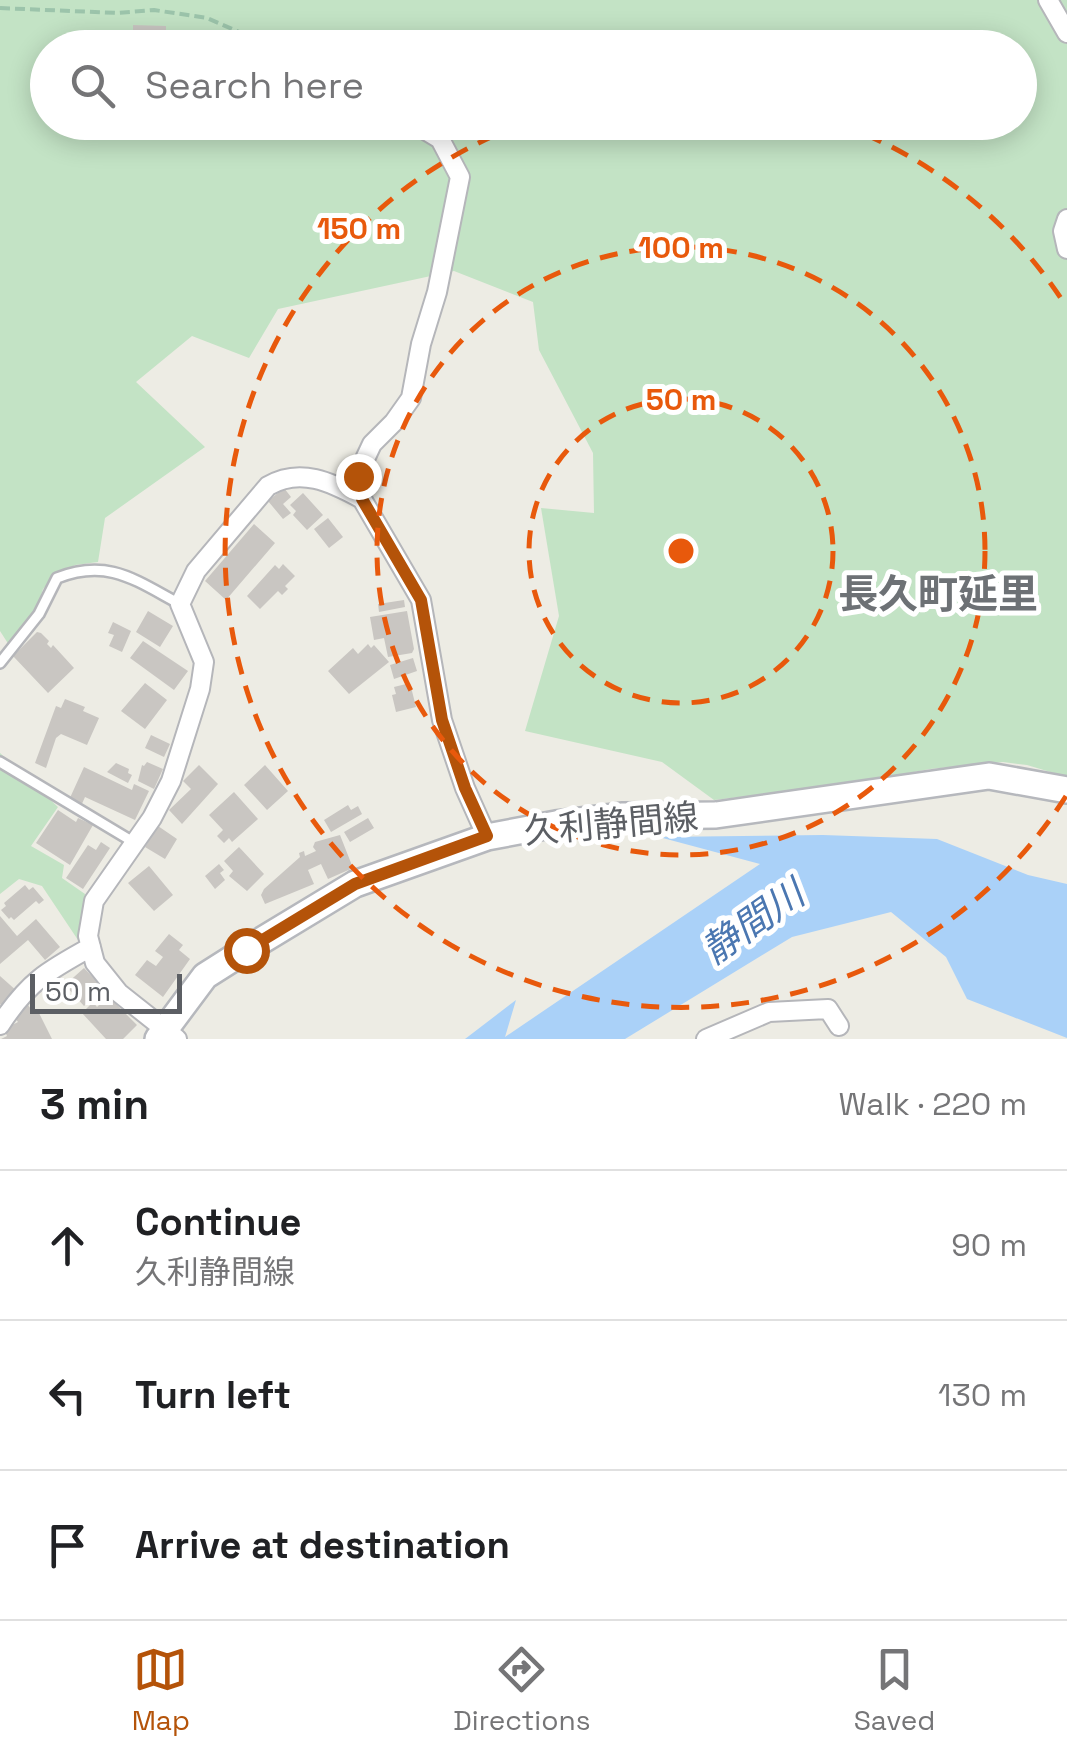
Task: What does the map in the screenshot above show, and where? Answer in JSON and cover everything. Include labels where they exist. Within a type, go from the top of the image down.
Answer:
[{"type":"main road","name":"久利静間線","points":[[166,1036],[205,976],[355,884],[487,836],[624,816],[716,815],[989,776],[1067,790]]},
{"type":"street","points":[[1048,0],[1067,33]]},
{"type":"street","points":[[441,140],[460,177],[411,398],[372,444],[358,476],[362,499],[421,600],[442,720],[465,788],[487,836]]},
{"type":"street","points":[[1067,219],[1063,231],[1067,249]]},
{"type":"street","points":[[166,1036],[119,992],[95,963],[88,936],[94,901],[171,782],[200,689],[204,662],[180,604],[196,571],[268,486],[283,477],[302,476],[337,485],[362,499]]},
{"type":"street","points":[[0,1025],[26,988],[50,969],[91,947]]},
{"type":"street","points":[[706,1039],[769,1012],[828,1010],[839,1026]]},
{"type":"lane","points":[[0,662],[39,614],[57,578],[82,568],[109,570],[180,604]]},
{"type":"lane","points":[[0,762],[135,842]]},
{"type":"path","points":[[0,8],[118,13],[154,10],[207,18],[234,30]]},
{"type":"green space","points":[[0,0],[1067,0],[1067,777],[1003,762],[714,800],[662,762],[525,731],[559,616],[541,508],[594,513],[593,453],[539,350],[533,302],[454,271],[278,309],[249,358],[192,336],[136,382],[205,447],[105,518],[98,562],[75,565],[57,575],[43,589],[36,611],[9,645],[0,631]]},
{"type":"green space","points":[[0,753],[58,807],[31,846],[64,865],[62,878],[85,894],[80,943],[42,886],[19,879],[0,894]]},
{"type":"water","name":"静間川","points":[[823,835],[937,839],[1028,875],[1067,884],[1067,1038],[967,999],[946,957],[891,912],[792,937],[625,1039],[465,1039],[516,1000],[505,1037],[760,864],[659,837]]},
{"type":"building","points":[[133,25],[166,26],[166,30],[133,30]]},
{"type":"building","points":[[284,488],[291,497],[283,504],[291,513],[283,519],[268,501]]},
{"type":"building","points":[[303,493],[323,515],[307,530],[293,515],[296,511],[290,505]]},
{"type":"building","points":[[328,518],[343,537],[329,548],[314,529]]},
{"type":"building","points":[[254,524],[275,543],[226,600],[205,581]]},
{"type":"building","points":[[283,564],[295,576],[282,595],[278,591],[260,609],[247,596],[275,565],[279,569]]},
{"type":"building","points":[[404,600],[405,607],[379,612],[378,604]]},
{"type":"building","points":[[148,611],[173,626],[160,647],[136,632]]},
{"type":"building","points":[[407,611],[414,649],[412,653],[388,657],[384,638],[374,640],[370,617]]},
{"type":"building","points":[[113,622],[131,631],[122,652],[109,646],[114,635],[108,633]]},
{"type":"building","points":[[37,632],[74,668],[48,693],[13,656]]},
{"type":"building","points":[[143,641],[188,671],[174,690],[130,658]]},
{"type":"building","points":[[368,644],[371,648],[374,645],[389,662],[349,694],[328,671],[353,648],[358,654]]},
{"type":"building","points":[[413,658],[417,671],[394,679],[390,665]]},
{"type":"building","points":[[145,683],[167,700],[145,729],[121,711]]},
{"type":"building","points":[[410,683],[416,707],[396,712],[394,687]]},
{"type":"building","points":[[65,699],[99,718],[87,745],[61,734],[56,738],[46,768],[35,763],[56,706],[61,708]]},
{"type":"building","points":[[151,735],[170,744],[164,757],[145,748]]},
{"type":"building","points":[[147,762],[163,769],[154,789],[138,781],[142,765]]},
{"type":"building","points":[[116,763],[129,769],[132,775],[128,783],[107,772]]},
{"type":"building","points":[[199,765],[218,784],[182,824],[169,810],[191,789],[183,781]]},
{"type":"building","points":[[265,765],[288,791],[267,810],[244,785]]},
{"type":"building","points":[[84,767],[132,790],[134,784],[149,791],[135,820],[85,797],[81,806],[69,800]]},
{"type":"building","points":[[234,792],[258,819],[232,842],[229,838],[224,843],[217,836],[223,830],[209,815]]},
{"type":"building","points":[[348,805],[351,810],[358,806],[362,814],[331,832],[324,820]]},
{"type":"building","points":[[58,810],[76,822],[78,818],[93,825],[70,865],[36,843]]},
{"type":"building","points":[[368,818],[374,828],[350,842],[344,832]]},
{"type":"building","points":[[158,826],[177,839],[165,859],[145,847]]},
{"type":"building","points":[[340,835],[353,868],[328,879],[321,864],[308,870],[314,884],[265,904],[261,895],[264,889],[300,857],[299,853],[304,851],[305,856],[316,851],[315,842]]},
{"type":"building","points":[[101,842],[110,848],[83,889],[66,878],[88,845],[96,850]]},
{"type":"building","points":[[239,847],[264,874],[247,891],[229,876],[233,871],[224,861]]},
{"type":"building","points":[[219,864],[225,880],[215,889],[205,876]]},
{"type":"building","points":[[149,866],[173,895],[154,911],[128,883]]},
{"type":"building","points":[[25,885],[29,890],[33,887],[44,900],[39,904],[36,901],[14,920],[9,919],[1,910],[6,906],[4,903]]},
{"type":"building","points":[[0,916],[17,936],[36,919],[60,947],[45,960],[28,940],[0,964]]},
{"type":"building","points":[[169,934],[183,945],[179,950],[190,959],[163,997],[135,975],[147,960],[156,966],[163,957],[155,951]]},
{"type":"building","points":[[84,968],[103,988],[84,1006],[65,985]]},
{"type":"building","points":[[0,976],[18,992],[4,1008],[0,1004]]},
{"type":"building","points":[[108,996],[137,1025],[123,1039],[106,1039],[82,1013],[93,1002],[97,1007]]},
{"type":"building","points":[[28,1005],[34,1013],[38,1011],[52,1039],[1,1039],[7,1036],[4,1029],[18,1022],[14,1017]]},
{"type":"district","name":"長久町延里","points":[[938,594]]},
{"type":"route","points":[[246,950],[355,884],[487,836],[465,788],[442,720],[421,600],[362,499],[358,476]]}]
